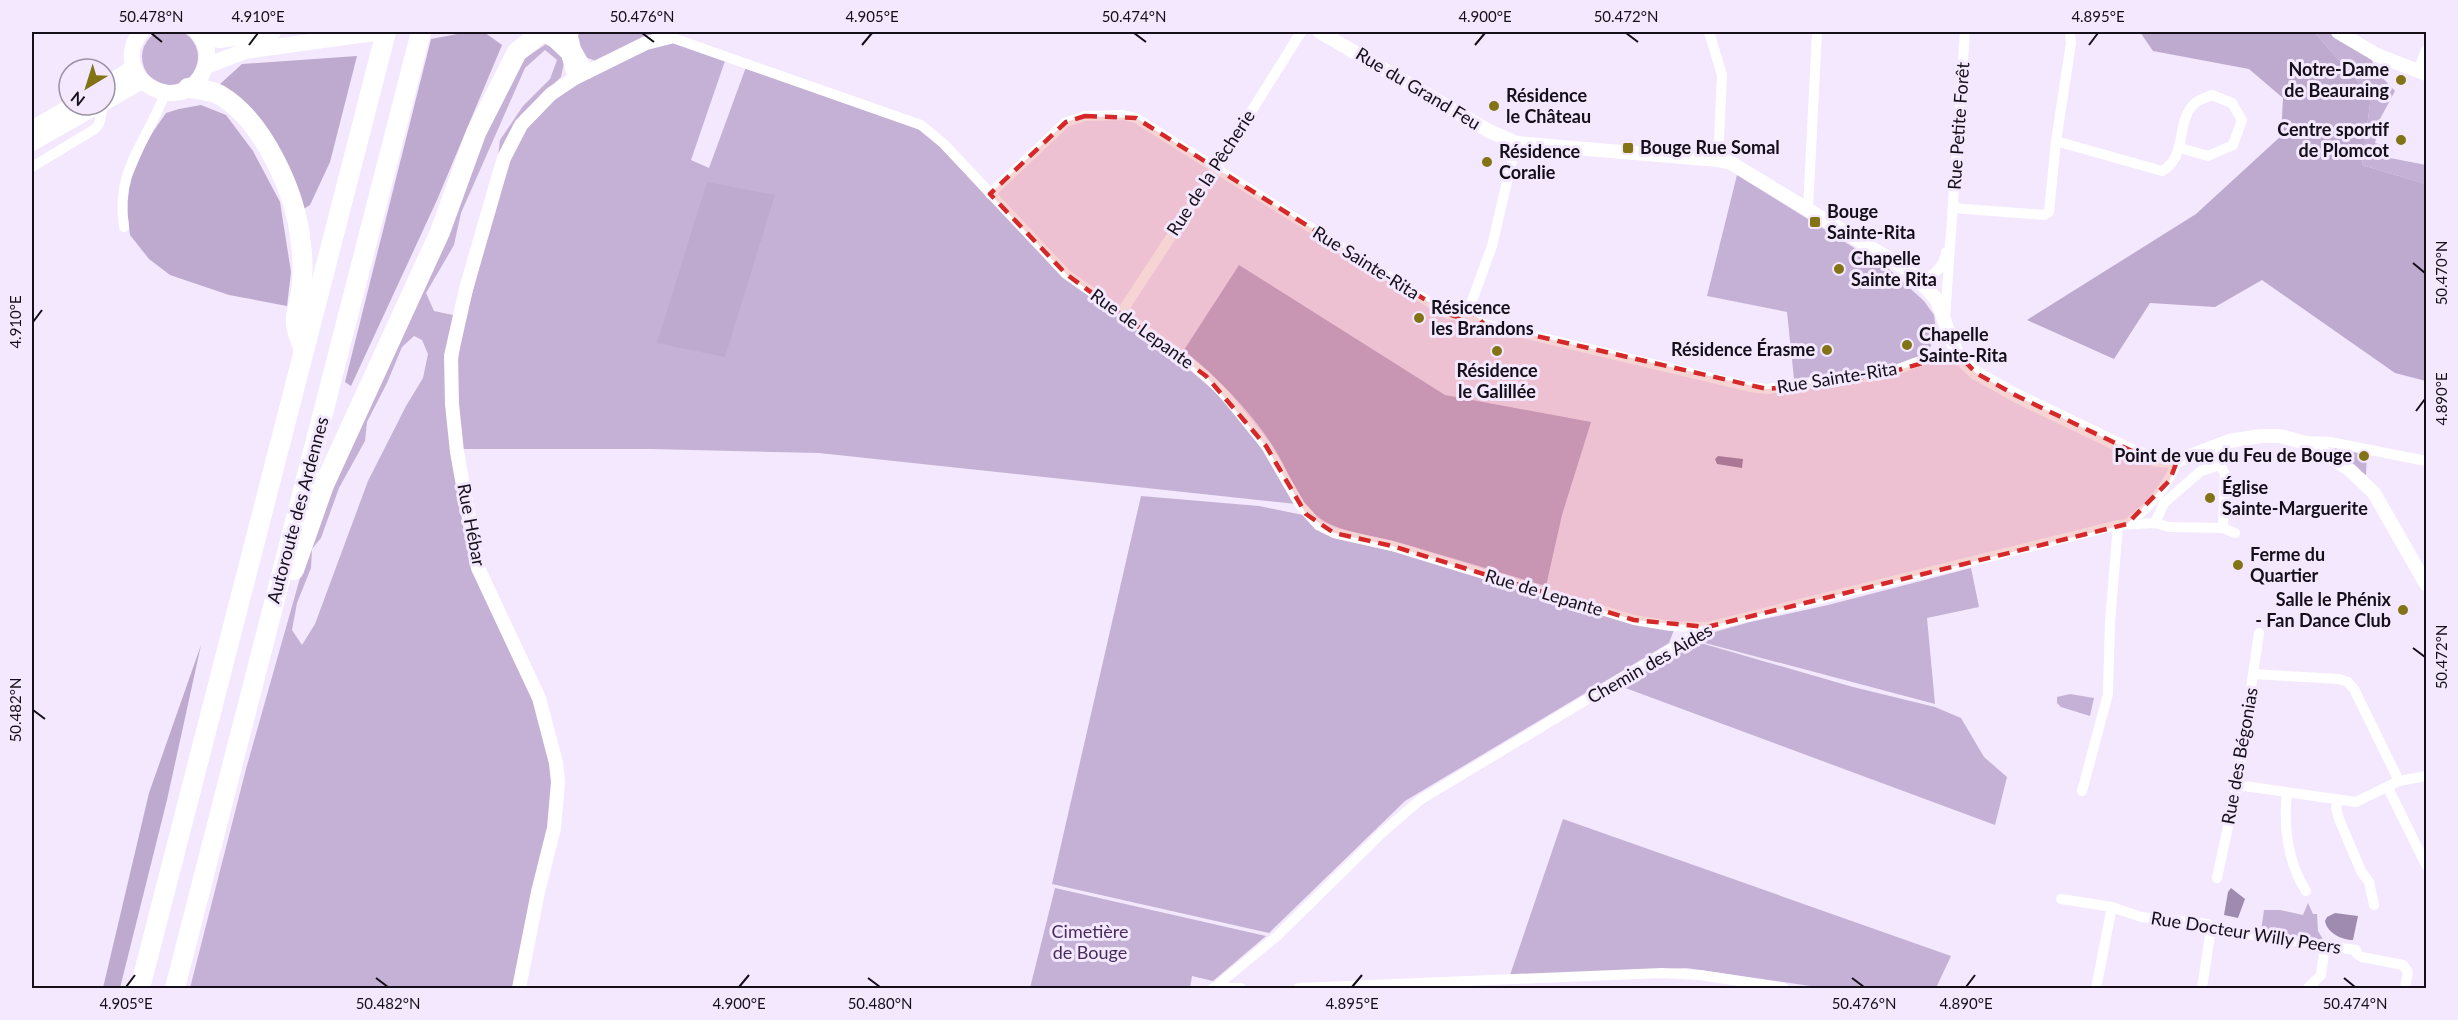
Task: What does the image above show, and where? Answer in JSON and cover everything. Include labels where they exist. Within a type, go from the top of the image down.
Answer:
[{"type":"highway","name":"Autoroute des Ardennes","points":[[140,988],[383,32]]},
{"type":"highway","name":"Autoroute des Ardennes","points":[[175,988],[421,32]]},
{"type":"highway","points":[[274,602],[291,580],[324,485],[440,232],[476,133],[501,86],[526,51],[548,33]]},
{"type":"highway","points":[[188,88],[212,92],[233,105],[251,124],[277,164],[296,217],[301,243],[301,291],[295,322],[304,350]]},
{"type":"main road","points":[[141,32],[134,44],[132,55],[138,74],[149,87],[165,93],[179,92],[188,88],[196,82],[206,66],[207,56],[200,35]]},
{"type":"main road","points":[[200,35],[220,40],[273,32]]},
{"type":"main road","points":[[206,66],[245,51],[383,32]]},
{"type":"main road","points":[[117,82],[138,74]]},
{"type":"main road","points":[[117,92],[138,74]]},
{"type":"main road","points":[[32,129],[57,114]]},
{"type":"main road","points":[[32,143],[79,117]]},
{"type":"street","points":[[570,32],[581,75]]},
{"type":"street","name":"Rue de la Pêcherie","points":[[1121,313],[1301,32]]},
{"type":"street","name":"Rue du Grand Feu","points":[[1320,32],[1489,131],[1516,143],[1718,160],[1731,164],[1808,208],[1905,268],[1923,282],[1937,300],[1957,352],[1976,373],[2017,396],[2132,451],[2156,460],[2178,461],[2229,441],[2261,436],[2280,436],[2303,441]]},
{"type":"street","points":[[1709,32],[1722,75],[1718,160]]},
{"type":"street","points":[[1808,208],[1817,32]]},
{"type":"street","name":"Rue Petite Forêt","points":[[1945,320],[1965,32]]},
{"type":"street","points":[[1953,208],[2044,215],[2049,213],[2056,141],[2072,43],[2070,32]]},
{"type":"street","points":[[2338,32],[2377,55],[2422,73],[2427,50]]},
{"type":"street","points":[[548,33],[568,54],[581,75]]},
{"type":"street","name":"Rue de Lepante","points":[[581,75],[646,43],[670,34],[921,125],[944,144],[1066,274],[1175,351],[1224,394],[1266,446],[1306,514],[1318,525],[1334,533],[1392,546],[1634,620],[1671,627],[1707,627]]},
{"type":"street","name":"Rue Hébar","points":[[519,988],[538,892],[554,828],[557,773],[551,737],[539,698],[478,568],[457,452],[452,404],[451,356],[472,267],[498,178],[513,139],[532,113],[551,94],[581,75]]},
{"type":"street","points":[[124,227],[123,191],[128,169],[139,144],[158,113],[165,93]]},
{"type":"street","points":[[2056,141],[2162,171],[2172,166],[2180,148],[2186,118],[2195,103],[2212,94],[2232,103],[2242,120],[2233,145],[2208,156],[2180,148]]},
{"type":"street","name":"Rue Sainte-Rita","points":[[990,194],[1066,122],[1086,116],[1123,115],[1136,118],[1448,314],[1460,316],[1469,309],[1475,320],[1484,324],[1758,388],[1881,375],[1899,371],[1929,359],[1941,359],[1957,352]]},
{"type":"street","points":[[32,167],[95,129],[100,117]]},
{"type":"street","points":[[1469,309],[1492,246],[1516,143]]},
{"type":"street","name":"Rue Petite Forêt","points":[[1923,282],[1941,267],[1946,259],[1946,229],[1951,220]]},
{"type":"street","points":[[2303,441],[2330,442],[2427,461]]},
{"type":"street","points":[[2303,441],[2363,481],[2374,493],[2422,566],[2427,584]]},
{"type":"street","name":"Chemin des Aides","points":[[1214,988],[1276,936],[1384,831],[1420,800],[1707,627],[2123,525],[2139,515],[2170,480],[2178,461]]},
{"type":"street","points":[[2155,523],[2164,503],[2201,471],[2220,465],[2225,474],[2223,528]]},
{"type":"street","points":[[2082,791],[2108,694],[2110,622],[2123,525],[2155,523],[2169,527],[2223,528],[2235,533]]},
{"type":"street","name":"Rue des Bégonias","points":[[2217,878],[2237,785],[2259,633]]},
{"type":"street","points":[[2253,675],[2339,679],[2348,682],[2354,689],[2399,781]]},
{"type":"street","points":[[2237,785],[2356,802],[2399,781],[2427,776]]},
{"type":"street","points":[[2388,788],[2427,865]]},
{"type":"street","points":[[2287,793],[2285,831],[2299,879],[2306,891]]},
{"type":"street","points":[[2338,801],[2336,808],[2339,819],[2361,871],[2369,882],[2374,905]]},
{"type":"street","name":"Rue Docteur Willy Peers","points":[[2061,899],[2112,907],[2141,917],[2208,924],[2211,929],[2356,950],[2357,954],[2362,957],[2403,965],[2408,972],[2405,988]]},
{"type":"street","points":[[2096,988],[2112,907]]},
{"type":"street","points":[[2202,988],[2211,929]]},
{"type":"street","points":[[2308,988],[2321,975],[2324,953],[2329,946]]},
{"type":"street","points":[[1298,988],[1662,972],[1700,975],[1784,988]]},
{"type":"street","points":[[1214,988],[1241,988]]},
{"type":"highlighted area","points":[[1085,116],[1136,118],[1448,314],[1458,317],[1469,309],[1484,324],[1767,389],[1881,375],[1957,353],[1976,373],[2017,396],[2132,451],[2177,461],[2170,480],[2127,524],[1707,627],[1634,620],[1392,546],[1334,533],[1306,514],[1266,446],[1206,376],[1066,274],[990,194],[1066,122]]},
{"type":"green space","points":[[165,29],[175,29],[190,37],[196,46],[198,57],[196,68],[190,77],[175,85],[165,85],[154,80],[147,73],[142,62],[142,52],[147,41],[154,34]]},
{"type":"green space","points":[[580,32],[658,32],[596,61],[585,57],[576,40]]},
{"type":"green space","points":[[2314,32],[2328,32],[2371,58],[2376,71],[2395,91],[2380,119],[2375,143],[2383,145],[2380,156],[2426,165],[2426,184],[2362,165],[2371,96]]},
{"type":"green space","points":[[669,40],[726,58],[691,160],[709,168],[746,67],[910,124],[930,136],[1064,277],[1169,352],[1213,390],[1244,424],[1272,462],[1296,504],[819,453],[651,449],[463,449],[456,408],[457,368],[462,331],[505,172],[519,138],[544,105],[576,82]]},
{"type":"green space","points":[[549,42],[565,58],[561,77],[520,116],[498,157],[500,140],[523,106],[550,79],[557,60],[545,50],[525,68],[461,213],[454,245],[426,293],[434,311],[453,315],[446,376],[472,558],[529,685],[552,769],[551,815],[514,988],[190,988],[246,769],[309,546],[329,493],[485,132],[521,61]],"holes":[[[414,336],[422,340],[428,354],[423,378],[406,406],[368,481],[315,624],[302,645],[292,630],[297,603],[311,568],[312,549],[321,538],[339,488],[365,441],[367,422],[402,347]]]},
{"type":"green space","points":[[1737,175],[1890,270],[1924,301],[1934,315],[1936,329],[1928,355],[1880,369],[1794,379],[1787,312],[1707,296]]},
{"type":"green space","points":[[1239,265],[1445,395],[1591,422],[1562,515],[1546,586],[1401,543],[1341,529],[1311,511],[1300,497],[1274,448],[1255,421],[1221,384],[1184,350]]},
{"type":"green space","points":[[2335,448],[2367,455],[2366,475],[2334,455]]},
{"type":"green space","points":[[1141,496],[1259,506],[1303,515],[1324,531],[1674,630],[1669,643],[1405,801],[1269,933],[1052,884]]},
{"type":"green space","points":[[1971,568],[1979,607],[1927,618],[1935,704],[1705,643],[1711,633],[1750,622],[1828,605]]},
{"type":"green space","points":[[1694,641],[1853,687],[1935,707],[1961,718],[1984,757],[2007,777],[1995,825],[1620,686]]},
{"type":"green space","points":[[2070,694],[2094,698],[2090,716],[2061,707],[2057,703],[2057,697]]},
{"type":"green space","points":[[1563,819],[1951,956],[1936,988],[1824,988],[1686,968],[1510,975]]},
{"type":"green space","name":"Cimetière de Bouge","points":[[1055,888],[1266,936],[1213,981],[1192,976],[1190,988],[1030,988]]},
{"type":"green space","points":[[2308,903],[2313,914],[2317,914],[2318,931],[2324,941],[2261,931],[2264,910],[2280,910],[2303,915]]},
{"type":"shaded area","points":[[468,32],[484,32],[502,45],[437,200],[351,386],[345,382],[431,39]]},
{"type":"shaded area","points":[[2140,32],[2314,32],[2371,96],[2362,165],[2426,184],[2426,381],[2395,373],[2262,280],[2215,307],[2150,303],[2114,359],[2027,320],[2196,214],[2281,136],[2283,98],[2249,69],[2153,51]]},
{"type":"shaded area","points":[[357,56],[330,162],[310,205],[302,210],[219,85],[242,64]]},
{"type":"shaded area","points":[[201,105],[226,115],[253,151],[280,202],[291,272],[287,306],[229,295],[170,275],[149,259],[130,235],[125,193],[148,139],[166,113]]},
{"type":"shaded area","points":[[707,182],[775,195],[725,357],[657,343]]},
{"type":"shaded area","points":[[1718,456],[1743,459],[1742,468],[1717,464],[1715,459]]},
{"type":"shaded area","points":[[201,645],[167,800],[120,988],[103,988],[149,793]]},
{"type":"shaded area","points":[[2231,888],[2245,899],[2238,918],[2224,915],[2228,892]]},
{"type":"shaded area","points":[[2335,913],[2358,916],[2353,940],[2340,937],[2326,925],[2327,917]]},
{"type":"place","name":"Notre-Dame de Beauraing","points":[[2401,80]]},
{"type":"place","name":"Résidence le Château","points":[[1494,106]]},
{"type":"place","name":"Centre sportif de Plomcot","points":[[2401,140]]},
{"type":"place","name":"Bouge Rue Somal","points":[[1628,148]]},
{"type":"place","name":"Résidence Coralie","points":[[1487,162]]},
{"type":"place","name":"Bouge Sainte-Rita","points":[[1815,222]]},
{"type":"place","name":"Chapelle Sainte Rita","points":[[1839,269]]},
{"type":"place","name":"Résicence les Brandons","points":[[1419,318]]},
{"type":"place","name":"Chapelle Sainte-Rita","points":[[1907,345]]},
{"type":"place","name":"Résidence Érasme","points":[[1827,350]]},
{"type":"place","name":"Résidence le Galillée","points":[[1497,351]]},
{"type":"place","name":"Point de vue du Feu de Bouge","points":[[2364,456]]},
{"type":"place","name":"Église Sainte-Marguerite","points":[[2210,498]]},
{"type":"place","name":"Ferme du Quartier","points":[[2238,565]]},
{"type":"place","name":"Salle le Phénix - Fan Dance Club","points":[[2403,610]]}]
